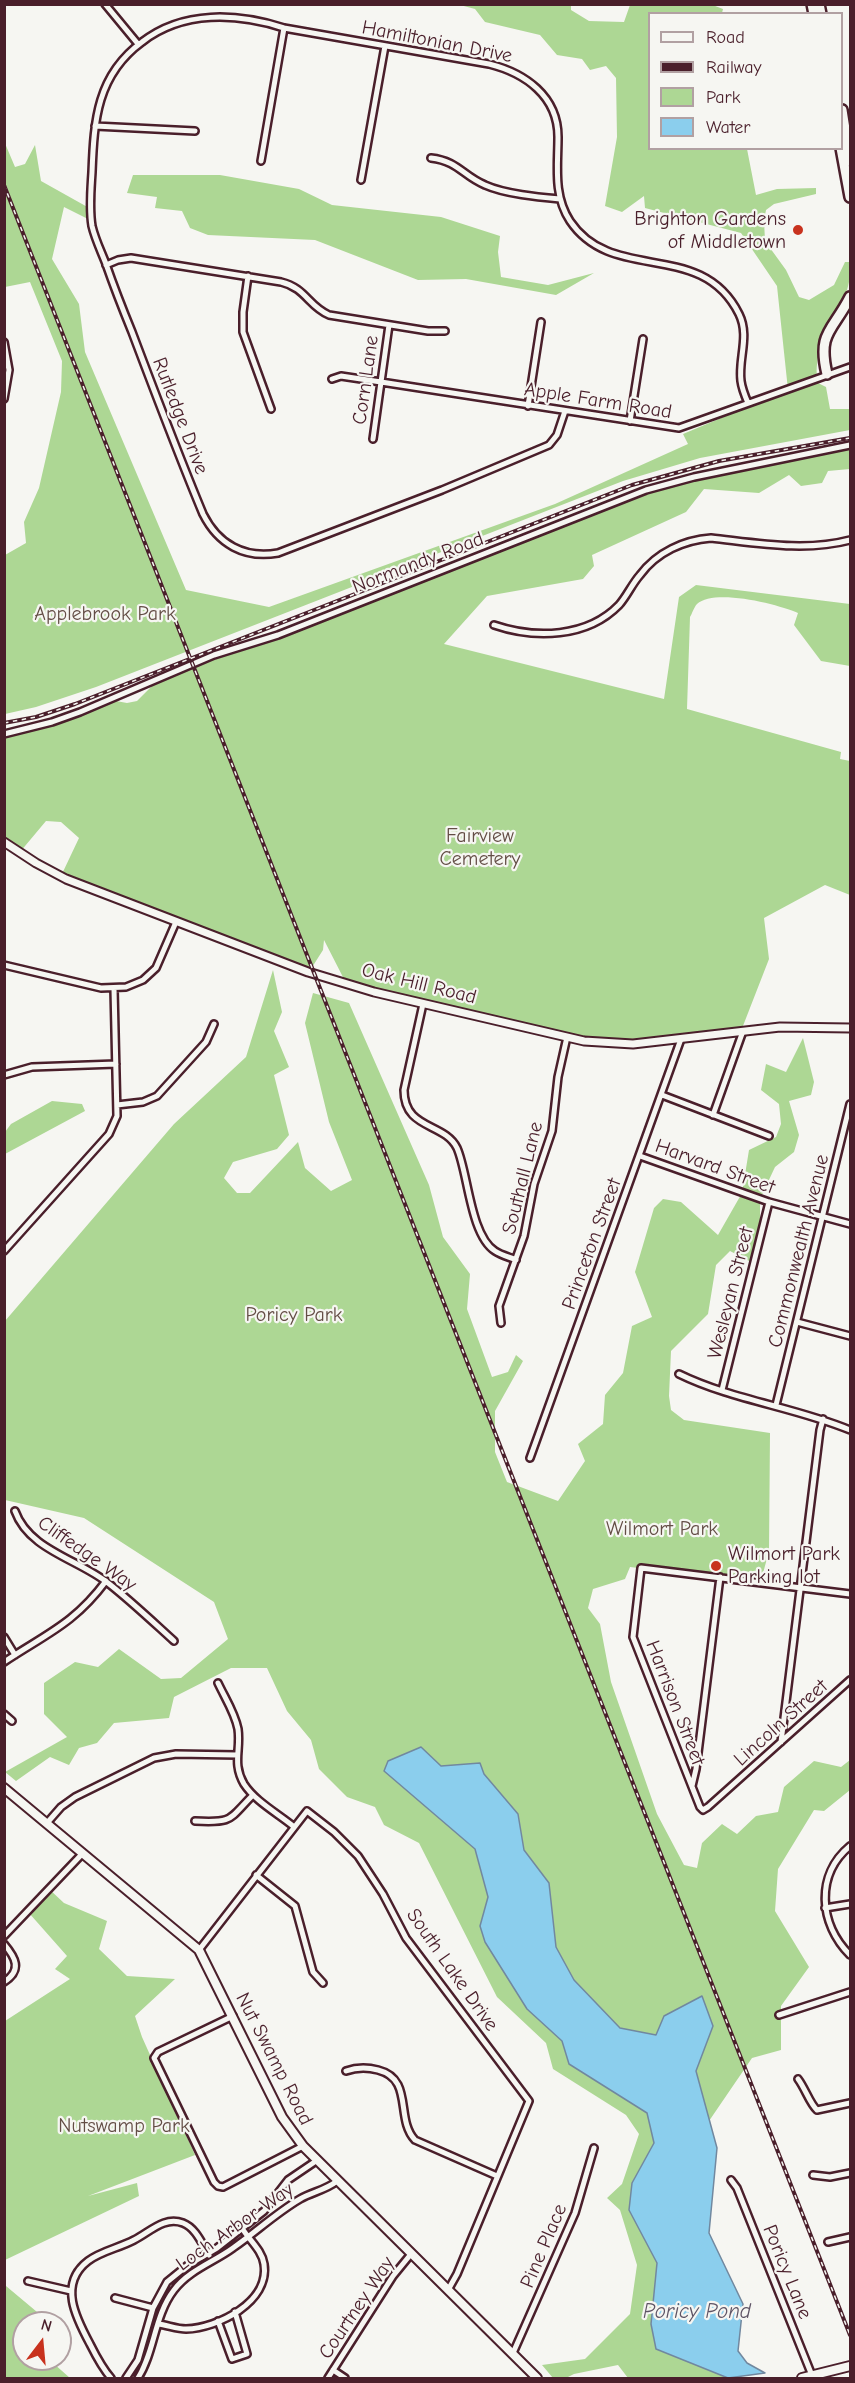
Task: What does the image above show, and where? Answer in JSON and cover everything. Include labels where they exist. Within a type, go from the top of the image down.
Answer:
[{"type":"highway","points":[[843,116],[850,161]]},
{"type":"highway","points":[[841,150],[850,197]]},
{"type":"highway","points":[[827,374],[822,353],[823,343],[850,297]]},
{"type":"main road","name":"Nut Swamp Road","points":[[4,1788],[199,1950],[282,2117],[303,2146],[537,2379]]},
{"type":"main road","points":[[802,2379],[850,2366]]},
{"type":"street","points":[[105,4],[138,44]]},
{"type":"street","name":"Hamiltonian Drive","points":[[106,265],[95,238],[91,215],[98,105],[106,83],[120,63],[138,44],[166,26],[203,16],[252,21],[500,67],[516,72],[532,83],[548,102],[556,123],[557,184],[560,199],[572,224],[596,246],[623,256],[691,270],[706,277],[726,292],[740,317],[744,342],[741,382],[748,403]]},
{"type":"street","points":[[261,161],[284,28]]},
{"type":"street","points":[[362,180],[386,46]]},
{"type":"street","points":[[95,126],[195,131]]},
{"type":"street","points":[[431,158],[456,165],[475,180],[489,187],[560,199]]},
{"type":"street","points":[[106,265],[131,258],[248,276],[294,286],[303,292],[318,309],[329,315],[389,326],[445,331]]},
{"type":"street","name":"Rutledge Drive","points":[[106,265],[203,514],[217,535],[227,544],[243,552],[264,555],[284,551],[539,450],[549,445],[555,438],[566,411]]},
{"type":"street","points":[[248,276],[243,332],[271,409]]},
{"type":"street","points":[[528,406],[541,322]]},
{"type":"street","name":"Corn Lane","points":[[373,439],[389,326]]},
{"type":"street","points":[[630,422],[643,339]]},
{"type":"street","points":[[4,342],[9,370],[4,399]]},
{"type":"street","name":"Apple Farm Road","points":[[332,379],[341,376],[630,422],[684,428],[850,367]]},
{"type":"street","name":"Normandy Road","points":[[4,734],[80,712],[214,655],[278,634],[646,490],[703,475],[850,445]]},
{"type":"street","points":[[494,625],[517,632],[556,633],[592,624],[620,604],[640,575],[654,560],[666,551],[696,539],[711,538],[806,546],[837,544],[850,540]]},
{"type":"street","name":"Oak Hill Road","points":[[4,842],[58,875],[275,961],[374,992],[567,1037],[618,1045],[799,1026],[850,1028]]},
{"type":"street","points":[[4,965],[101,988],[135,984],[149,976],[162,957],[176,922]]},
{"type":"street","points":[[4,1251],[109,1134],[116,1121],[114,988]]},
{"type":"street","points":[[423,1004],[404,1090],[405,1102],[415,1118],[454,1145],[467,1194],[485,1240],[494,1250],[516,1260]]},
{"type":"street","points":[[117,1105],[143,1102],[157,1096],[206,1042],[214,1024]]},
{"type":"street","points":[[713,1115],[743,1031]]},
{"type":"street","name":"Southall Lane","points":[[501,1323],[499,1306],[524,1236],[534,1184],[552,1131],[558,1077],[567,1037]]},
{"type":"street","name":"Princeton Street","points":[[530,1458],[681,1039]]},
{"type":"street","points":[[4,1075],[32,1067],[116,1064]]},
{"type":"street","points":[[662,1095],[769,1136]]},
{"type":"street","name":"Commonwealth Avenue","points":[[776,1405],[822,1217],[848,1129],[850,1104]]},
{"type":"street","name":"Harvard Street","points":[[640,1156],[769,1203],[850,1224]]},
{"type":"street","name":"Wesleyan Street","points":[[722,1390],[769,1203]]},
{"type":"street","points":[[797,1322],[850,1336]]},
{"type":"street","points":[[679,1374],[722,1390],[823,1419],[850,1430]]},
{"type":"street","points":[[781,1742],[823,1419]]},
{"type":"street","name":"Cliffedge Way","points":[[15,1511],[21,1524],[31,1536],[106,1581],[174,1641]]},
{"type":"street","name":"Harrison Street","points":[[703,1810],[633,1637],[641,1568],[720,1577]]},
{"type":"street","points":[[692,1786],[720,1577],[850,1594]]},
{"type":"street","points":[[4,1662],[74,1618],[106,1581]]},
{"type":"street","points":[[4,1637],[15,1655]]},
{"type":"street","name":"Lincoln Street","points":[[703,1810],[850,1680]]},
{"type":"street","points":[[218,1683],[236,1722],[237,1755],[241,1777],[253,1795],[293,1826]]},
{"type":"street","points":[[4,1713],[12,1721]]},
{"type":"street","points":[[47,1823],[61,1807],[75,1797],[154,1758],[176,1754],[237,1755]]},
{"type":"street","points":[[195,1821],[220,1822],[230,1819],[253,1795]]},
{"type":"street","name":"South Lake Drive","points":[[199,1950],[293,1826],[307,1811],[334,1832],[358,1856],[383,1894],[406,1938],[529,2101],[457,2274],[448,2290]]},
{"type":"street","points":[[850,1846],[831,1870],[826,1888],[825,1908],[835,1936],[850,1954]]},
{"type":"street","points":[[4,1936],[82,1853]]},
{"type":"street","points":[[256,1875],[295,1906],[314,1972],[323,1983]]},
{"type":"street","points":[[825,1908],[850,1904]]},
{"type":"street","points":[[4,1944],[15,1958],[16,1966],[13,1975],[4,1982]]},
{"type":"street","points":[[779,2015],[850,1992]]},
{"type":"street","points":[[233,2016],[155,2055],[155,2061],[214,2182],[220,2187],[303,2146]]},
{"type":"street","points":[[346,2071],[365,2067],[381,2070],[392,2076],[400,2086],[408,2131],[415,2140],[496,2176]]},
{"type":"street","points":[[798,2079],[806,2090],[812,2106],[817,2110],[850,2103]]},
{"type":"street","name":"Pine Place","points":[[513,2353],[575,2213],[594,2148]]},
{"type":"street","name":"Loch Arbor Way","points":[[128,2376],[138,2360],[153,2308],[167,2282],[242,2228],[270,2205],[288,2180],[316,2161]]},
{"type":"street","points":[[813,2175],[830,2177],[850,2173]]},
{"type":"street","name":"Poricy Lane","points":[[731,2180],[737,2188],[812,2377]]},
{"type":"street","name":"Loch Arbor Way","points":[[137,2379],[146,2363],[165,2304],[174,2289],[196,2270],[212,2262],[277,2214],[302,2198],[337,2181]]},
{"type":"street","points":[[270,2205],[277,2214]]},
{"type":"street","points":[[111,2379],[102,2367],[73,2308],[71,2291],[77,2274],[88,2260],[127,2244],[167,2222],[174,2221],[189,2226],[196,2233],[212,2262]]},
{"type":"street","points":[[158,2324],[185,2329],[218,2321],[235,2312],[257,2294],[264,2274],[262,2256],[242,2228]]},
{"type":"street","points":[[828,2242],[850,2237]]},
{"type":"street","name":"Courtney Way","points":[[327,2379],[393,2276],[411,2254]]},
{"type":"street","points":[[193,2262],[196,2270]]},
{"type":"street","points":[[28,2280],[71,2291]]},
{"type":"street","points":[[115,2298],[153,2308]]},
{"type":"street","points":[[218,2321],[232,2359],[248,2354],[235,2312]]},
{"type":"street","points":[[145,2337],[154,2340]]},
{"type":"street","points":[[333,2370],[345,2379]]},
{"type":"street","points":[[128,2376],[137,2379]]},
{"type":"green space","name":"Applebrook Park","points":[[710,4],[723,9],[722,12],[648,12],[648,150],[747,150],[756,195],[777,189],[816,188],[816,194],[774,204],[766,210],[765,241],[786,270],[799,297],[809,300],[834,285],[845,262],[850,262],[850,278],[846,293],[825,336],[817,366],[818,383],[826,387],[830,409],[850,409],[850,430],[700,458],[623,481],[96,687],[36,707],[5,714],[5,555],[26,543],[24,522],[39,488],[61,392],[62,361],[30,282],[5,287],[4,141],[15,167],[25,164],[35,145],[41,181],[91,209],[86,218],[64,207],[52,259],[79,304],[85,352],[186,590],[269,607],[555,504],[688,444],[683,434],[788,390],[777,286],[741,233],[645,208],[644,196],[622,212],[605,206],[617,137],[616,78],[606,66],[590,70],[582,59],[557,55],[540,35],[485,22],[475,9],[460,5],[571,5],[571,10],[589,21],[624,22],[630,5]]},
{"type":"green space","points":[[133,175],[220,175],[299,189],[332,205],[441,217],[500,236],[498,252],[501,277],[548,285],[594,273],[556,295],[466,279],[418,280],[315,240],[208,235],[190,228],[182,211],[155,208],[157,197],[127,193]]},
{"type":"green space","name":"Fairview Cemetery","points":[[850,447],[850,469],[828,471],[822,483],[801,486],[789,475],[759,493],[704,489],[686,512],[592,555],[594,566],[583,579],[487,596],[444,644],[664,699],[679,597],[696,585],[850,604],[850,666],[821,661],[794,625],[798,613],[776,606],[746,599],[717,597],[705,599],[697,604],[690,617],[687,709],[841,752],[840,759],[850,761],[850,895],[825,885],[764,918],[769,959],[741,1031],[621,1045],[346,983],[324,940],[323,950],[309,972],[61,876],[79,838],[61,822],[46,821],[20,852],[5,841],[5,735],[48,726],[116,701],[127,703],[137,701],[154,684],[179,672],[292,631],[652,491],[695,479],[828,454]]},
{"type":"green space","points":[[273,970],[282,1012],[274,1031],[289,1067],[274,1075],[289,1135],[277,1149],[233,1162],[224,1178],[237,1193],[250,1193],[298,1142],[305,1168],[331,1191],[352,1180],[329,1122],[305,1023],[313,993],[349,1003],[429,1185],[443,1237],[470,1274],[467,1309],[492,1377],[508,1372],[516,1355],[523,1361],[495,1411],[495,1452],[507,1482],[558,1501],[585,1461],[578,1444],[603,1424],[605,1395],[623,1373],[632,1326],[652,1317],[635,1272],[654,1208],[663,1199],[681,1202],[718,1235],[742,1193],[749,1150],[776,1137],[781,1124],[779,1104],[761,1090],[766,1064],[786,1072],[803,1038],[814,1082],[811,1095],[789,1101],[799,1135],[794,1152],[775,1167],[760,1199],[760,1223],[751,1262],[730,1251],[716,1265],[708,1314],[671,1351],[669,1396],[671,1410],[684,1420],[770,1433],[769,1551],[762,1577],[748,1572],[747,1581],[630,1567],[625,1579],[593,1589],[588,1608],[600,1624],[611,1682],[657,1814],[684,1865],[697,1868],[702,1843],[722,1824],[737,1834],[756,1816],[778,1812],[784,1787],[814,1761],[841,1767],[850,1760],[850,1790],[824,1811],[814,1810],[778,1869],[775,1911],[809,1967],[781,2006],[781,2050],[752,2058],[709,2121],[696,2071],[712,2026],[702,1997],[665,2016],[656,2035],[620,2028],[574,1980],[556,1947],[549,1883],[524,1850],[518,1814],[484,1774],[480,1764],[441,1766],[420,1747],[384,1770],[475,1849],[489,1897],[480,1926],[527,2008],[562,2041],[569,2064],[647,2113],[654,2143],[632,2183],[629,2210],[657,2263],[651,2324],[656,2349],[728,2378],[628,2378],[618,2365],[574,2374],[566,2378],[553,2378],[542,2365],[585,2359],[630,2314],[637,2265],[620,2210],[607,2198],[622,2184],[639,2134],[626,2115],[553,2069],[546,2043],[497,1997],[419,1843],[384,1825],[375,1807],[347,1797],[319,1769],[311,1740],[287,1711],[267,1668],[231,1668],[174,1697],[169,1718],[114,1723],[97,1743],[79,1748],[69,1765],[50,1757],[16,1781],[5,1772],[67,1737],[44,1714],[44,1683],[75,1662],[98,1667],[119,1649],[161,1679],[181,1678],[228,1639],[214,1602],[84,1518],[5,1500],[5,1321],[174,1124],[246,1057]]},
{"type":"green space","points":[[52,1101],[82,1104],[85,1111],[5,1154],[5,1132],[11,1124]]},
{"type":"green space","name":"Nutswamp Park","points":[[49,1889],[64,1903],[107,1921],[99,1949],[127,1976],[175,1979],[135,2016],[142,2037],[195,2155],[88,2196],[137,2183],[139,2196],[5,2260],[5,2021],[70,1979],[55,1969],[67,1956],[29,1913]]},
{"type":"green space","points":[[5,2281],[6,2286],[36,2311],[12,2311],[12,2371],[62,2371],[70,2378],[5,2378]]},
{"type":"water","name":"Poricy Pond","points":[[421,1747],[441,1766],[480,1763],[484,1774],[518,1814],[524,1850],[549,1883],[556,1947],[574,1980],[620,2028],[656,2035],[664,2016],[702,1996],[713,2026],[696,2071],[717,2148],[709,2233],[743,2304],[738,2351],[747,2363],[765,2373],[728,2378],[656,2349],[651,2324],[657,2263],[629,2210],[632,2183],[654,2143],[647,2113],[569,2064],[562,2041],[527,2009],[485,1942],[480,1926],[488,1897],[475,1849],[384,1771],[388,1761]]},
{"type":"railway","points":[[4,185],[850,2335]]},
{"type":"railway","points":[[4,723],[36,717],[75,704],[632,485],[719,461],[850,438]]},
{"type":"place","name":"Brighton Gardens of Middletown","points":[[798,230]]},
{"type":"place","name":"Wilmort Park Parking lot","points":[[716,1566]]},
{"type":"park label","name":"Poricy Park","points":[[294,1315]]},
{"type":"park label","name":"Wilmort Park","points":[[662,1529]]}]
